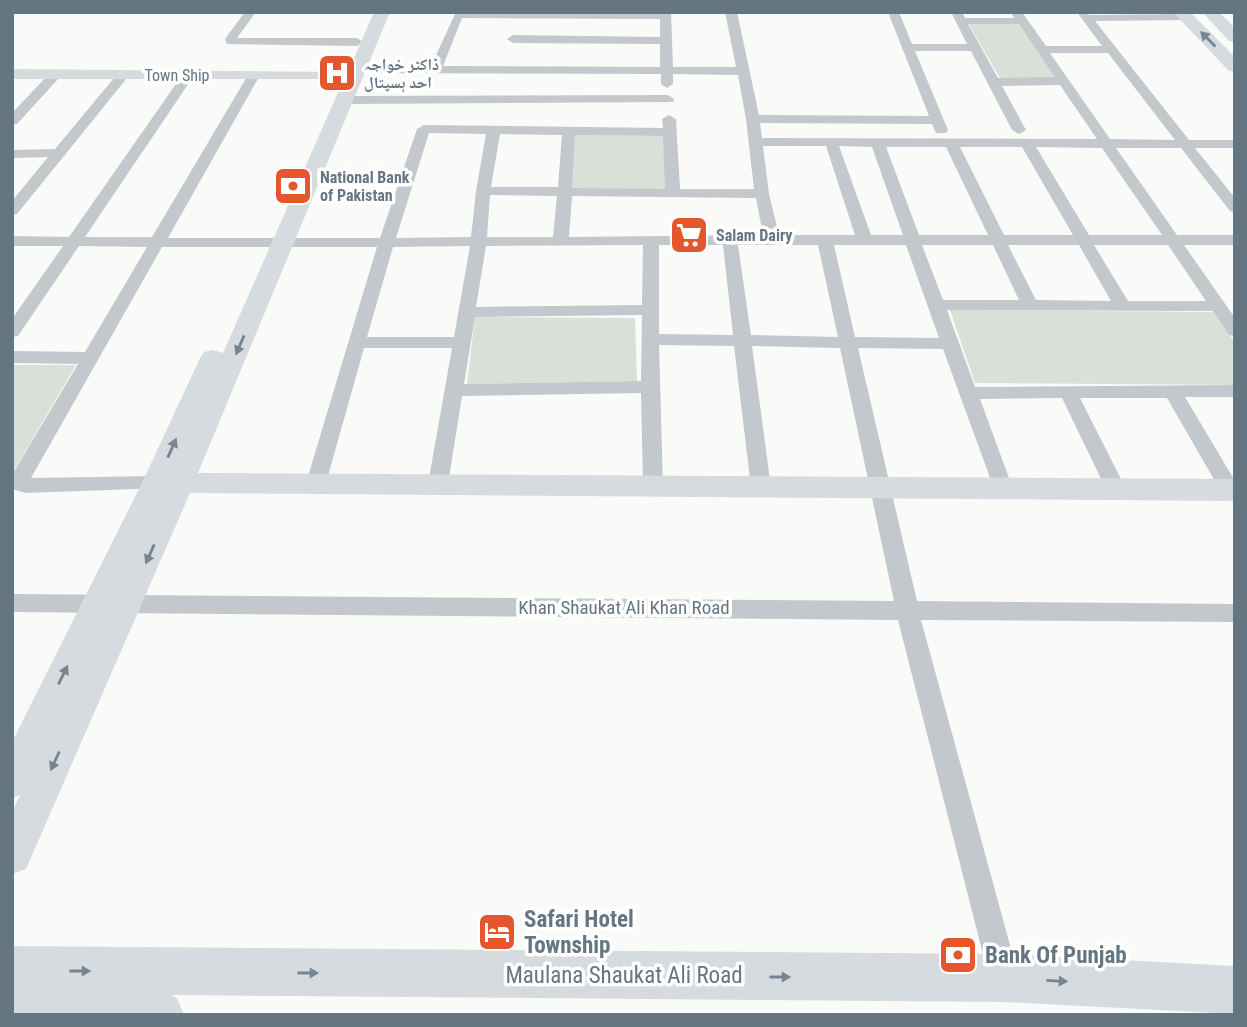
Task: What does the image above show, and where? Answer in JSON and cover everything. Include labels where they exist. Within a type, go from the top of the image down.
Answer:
[{"type":"main road","points":[[350,72],[369,12]]},
{"type":"main road","points":[[12,855],[128,603],[168,483],[350,72],[382,12]]},
{"type":"main road","points":[[1210,12],[1235,37]]},
{"type":"main road","points":[[1184,15],[1235,67]]},
{"type":"main road","name":"Town Ship","points":[[12,74],[254,75],[350,72]]},
{"type":"main road","points":[[168,483],[1232,490]]},
{"type":"main road","points":[[12,781],[97,603],[168,483]]},
{"type":"main road","name":"Maulana Shaukat Ali Road","points":[[12,970],[1003,978],[1235,990]]},
{"type":"main road","points":[[12,1011],[160,1015]]},
{"type":"street","points":[[251,12],[231,39],[232,42],[350,72],[431,99],[668,99]]},
{"type":"street","points":[[731,12],[753,118],[762,194],[772,240]]},
{"type":"street","points":[[893,12],[938,125]]},
{"type":"street","points":[[436,69],[458,14],[665,14],[673,193]]},
{"type":"street","points":[[511,54],[517,14]]},
{"type":"street","points":[[1085,15],[1184,15]]},
{"type":"street","points":[[1085,15],[1235,208]]},
{"type":"street","points":[[1122,305],[1022,136],[958,16],[1019,16],[1235,331]]},
{"type":"street","points":[[350,72],[436,69],[511,54],[666,41]]},
{"type":"street","points":[[907,48],[974,47]]},
{"type":"street","points":[[1043,50],[1111,49]]},
{"type":"street","points":[[511,54],[667,70],[743,71]]},
{"type":"street","points":[[12,332],[189,74]]},
{"type":"street","points":[[12,121],[55,75]]},
{"type":"street","points":[[12,211],[123,75]]},
{"type":"street","points":[[168,483],[26,486],[18,483],[254,75]]},
{"type":"street","points":[[993,82],[1063,81]]},
{"type":"street","points":[[316,483],[431,99]]},
{"type":"street","points":[[753,118],[938,125],[1105,144],[1235,144]]},
{"type":"street","points":[[928,143],[938,125]]},
{"type":"street","points":[[424,128],[670,132]]},
{"type":"street","points":[[438,484],[479,239],[483,191],[495,130]]},
{"type":"street","points":[[757,142],[951,143],[1096,130],[1235,130]]},
{"type":"street","points":[[561,240],[569,131]]},
{"type":"street","points":[[831,142],[864,239]]},
{"type":"street","points":[[877,142],[1003,489]]},
{"type":"street","points":[[951,143],[1030,305]]},
{"type":"street","points":[[12,154],[58,153]]},
{"type":"street","points":[[483,191],[762,194]]},
{"type":"street","points":[[825,240],[907,609],[1003,978]]},
{"type":"street","points":[[12,241],[1235,240]]},
{"type":"street","points":[[651,241],[650,387],[653,486]]},
{"type":"street","points":[[730,241],[740,339],[761,487]]},
{"type":"street","points":[[12,297],[37,297]]},
{"type":"street","points":[[936,304],[1218,306]]},
{"type":"street","points":[[467,312],[651,310]]},
{"type":"street","points":[[650,338],[951,344]]},
{"type":"street","points":[[357,343],[462,342]]},
{"type":"street","points":[[12,357],[91,358]]},
{"type":"street","points":[[454,390],[650,387]]},
{"type":"street","points":[[1172,391],[1232,490]]},
{"type":"street","points":[[968,393],[1235,391]]},
{"type":"street","points":[[1068,392],[1116,489]]},
{"type":"street","name":"Khan Shaukat Ali Khan Road","points":[[12,603],[1235,613]]},
{"type":"shaded area","points":[[968,23],[1021,23],[1058,78],[1000,78]]},
{"type":"shaded area","points":[[575,135],[669,136],[669,191],[571,191]]},
{"type":"shaded area","points":[[950,310],[1214,312],[1235,343],[1235,385],[975,383]]},
{"type":"shaded area","points":[[475,317],[635,318],[637,381],[467,384]]},
{"type":"shaded area","points":[[12,365],[76,365],[12,474]]},
{"type":"place","name":"ڈاکٹر خواجہ احد ہسپتال","points":[[337,73]]},
{"type":"place","name":"National Bank of Pakistan","points":[[293,186]]},
{"type":"place","name":"Salam Dairy","points":[[689,235]]},
{"type":"place","name":"Safari Hotel Township","points":[[497,932]]},
{"type":"place","name":"Bank Of Punjab","points":[[958,955]]}]
